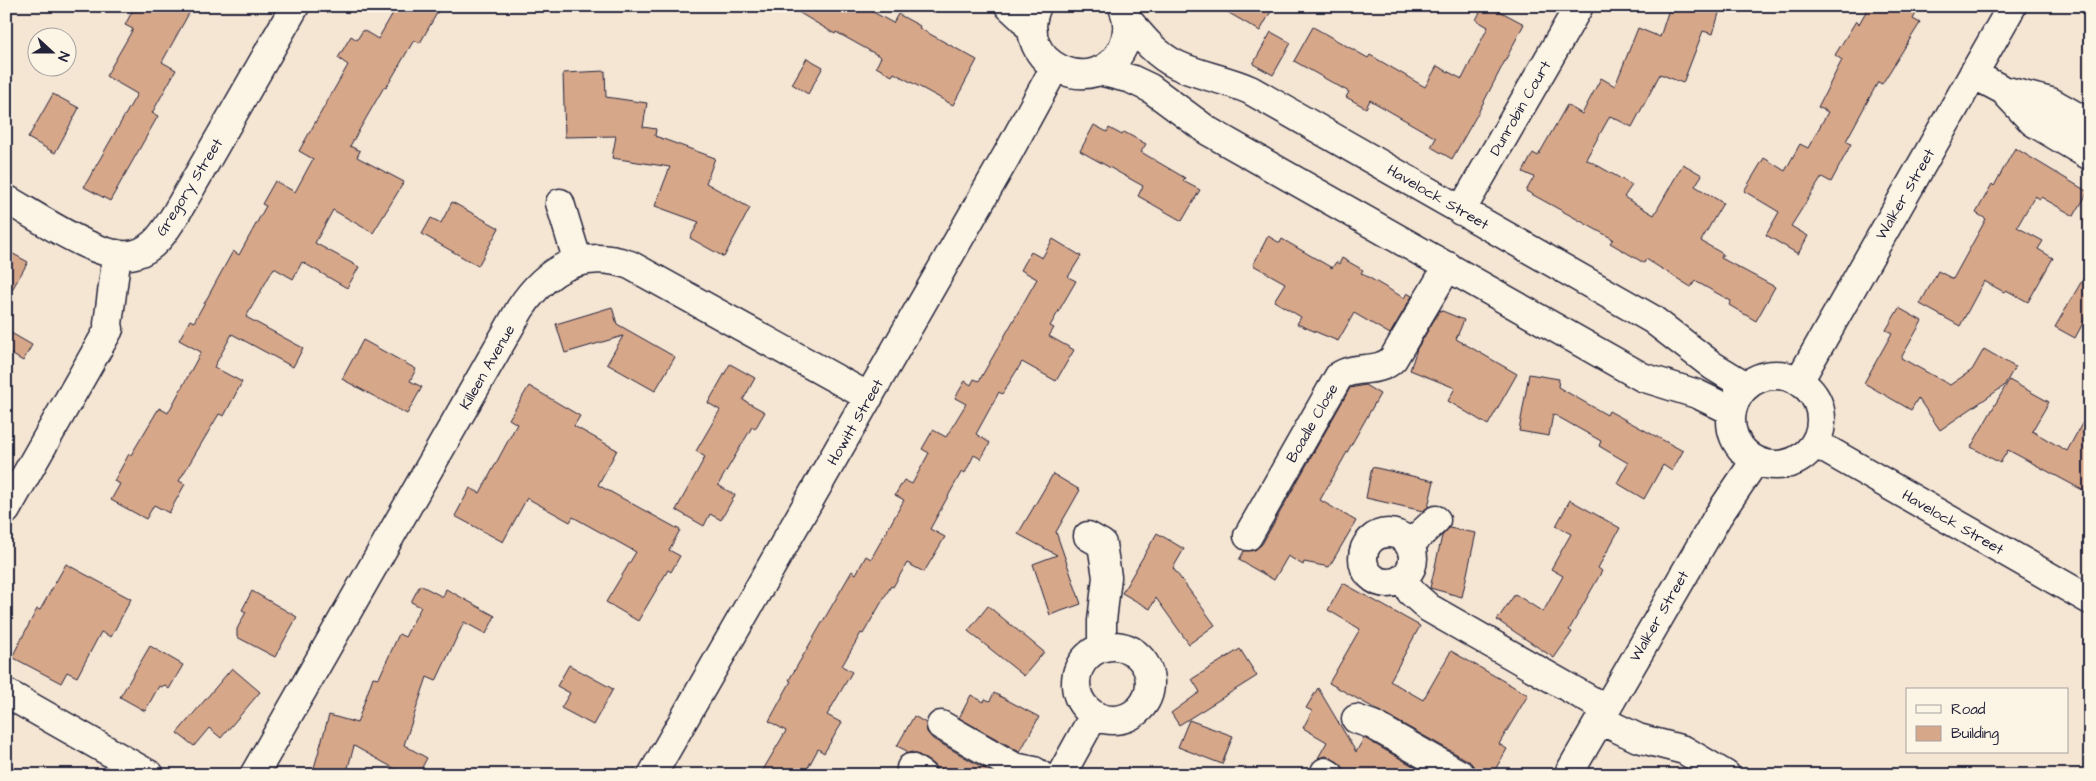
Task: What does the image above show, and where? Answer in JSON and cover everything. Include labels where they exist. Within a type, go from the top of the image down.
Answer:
[{"type":"street","name":"Gregory Street","points":[[117,254],[138,253],[152,245],[165,231],[295,6]]},
{"type":"street","points":[[1009,6],[1023,19],[1035,19],[1038,48],[1042,56],[1055,67],[1072,74],[1090,74],[1099,71],[1112,62],[1122,50],[1127,34],[1125,12]]},
{"type":"street","name":"Dunrobin Court","points":[[1461,211],[1579,6]]},
{"type":"street","name":"Walker Street","points":[[1799,381],[2012,6]]},
{"type":"street","name":"Havelock Street","points":[[1125,12],[1148,43],[1175,64],[1220,78],[1250,90],[1652,319],[1713,366],[1746,386]]},
{"type":"street","name":"Howitt Street","points":[[652,775],[1007,156],[1055,67]]},
{"type":"street","points":[[1099,71],[1132,79],[1150,88],[1208,131],[1642,377],[1696,394],[1732,411]]},
{"type":"street","points":[[1973,74],[2003,90],[2046,100],[2090,124]]},
{"type":"street","points":[[2003,90],[2033,122],[2090,156]]},
{"type":"street","points":[[6,199],[83,242],[100,250],[117,254],[108,324],[109,329],[6,510]]},
{"type":"street","points":[[560,203],[578,262]]},
{"type":"street","name":"Killeen Avenue","points":[[254,775],[520,309],[534,289],[550,275],[578,262],[604,258],[620,261],[643,271],[868,397]]},
{"type":"street","name":"Boadle Close","points":[[1248,536],[1338,378],[1345,373],[1382,367],[1393,359],[1448,266]]},
{"type":"street","points":[[1772,375],[1786,376],[1799,381],[1810,390],[1818,402],[1821,416],[1820,430],[1815,443],[1807,454],[1795,462],[1775,465],[1755,461],[1743,452],[1735,440],[1731,426],[1732,411],[1737,397],[1746,386],[1758,378],[1772,375]]},
{"type":"street","name":"Havelock Street","points":[[1815,443],[2090,600]]},
{"type":"street","name":"Walker Street","points":[[1568,775],[1718,516],[1755,461]]},
{"type":"street","points":[[1409,545],[1436,520]]},
{"type":"street","points":[[1385,533],[1400,536],[1409,545],[1413,562],[1410,571],[1403,578],[1390,583],[1382,583],[1373,579],[1365,568],[1363,556],[1371,539],[1385,533]]},
{"type":"street","points":[[1088,536],[1102,544],[1107,577],[1102,621],[1102,647]]},
{"type":"street","points":[[1403,578],[1411,592],[1429,608],[1638,738],[1684,750],[1726,775]]},
{"type":"street","points":[[1120,646],[1137,654],[1147,669],[1150,686],[1144,703],[1130,716],[1123,719],[1108,720],[1094,715],[1084,706],[1077,693],[1076,678],[1085,658],[1102,647],[1120,646]]},
{"type":"street","points":[[6,693],[150,775]]},
{"type":"street","points":[[1061,775],[1094,715]]},
{"type":"street","points":[[1356,719],[1373,725],[1461,775]]},
{"type":"street","points":[[941,725],[1014,767],[1034,771],[1040,775]]},
{"type":"building","points":[[135,6],[193,6],[162,62],[176,70],[152,113],[158,116],[110,201],[84,187],[137,94],[106,76],[133,29],[125,25]]},
{"type":"building","points":[[397,6],[441,6],[420,43],[414,40],[350,146],[360,151],[357,157],[404,182],[373,233],[333,210],[315,243],[359,267],[347,288],[302,262],[293,279],[274,268],[246,317],[303,348],[293,367],[232,334],[214,367],[242,382],[224,416],[219,414],[179,481],[185,484],[169,513],[154,505],[146,519],[111,500],[120,484],[114,481],[159,408],[168,413],[201,352],[179,340],[190,320],[194,322],[233,251],[239,255],[266,206],[262,204],[275,181],[295,192],[313,159],[299,151],[348,65],[338,58],[351,36],[357,40],[363,30],[378,39]]},
{"type":"building","points":[[788,6],[862,6],[893,23],[898,14],[920,26],[919,28],[977,60],[953,105],[894,73],[892,76],[876,67],[881,57],[836,32],[835,34]]},
{"type":"building","points":[[1217,6],[1274,6],[1260,31]]},
{"type":"building","points":[[1483,6],[1490,6],[1524,24],[1452,159],[1431,147],[1436,138],[1370,100],[1366,108],[1346,97],[1349,92],[1294,61],[1313,27],[1368,58],[1370,55],[1425,87],[1437,66],[1462,79],[1488,27],[1476,20]]},
{"type":"building","points":[[1670,6],[1721,6],[1713,34],[1703,31],[1683,83],[1660,74],[1632,127],[1610,116],[1586,159],[1632,185],[1624,197],[1654,215],[1683,164],[1702,175],[1695,186],[1723,203],[1701,241],[1723,254],[1721,258],[1775,287],[1756,321],[1729,305],[1731,301],[1695,281],[1691,287],[1646,259],[1644,263],[1610,243],[1613,239],[1526,191],[1534,177],[1523,172],[1533,153],[1538,156],[1567,105],[1582,114],[1601,78],[1615,86],[1638,28],[1660,37]]},
{"type":"building","points":[[1869,6],[1920,6],[1913,19],[1920,23],[1882,84],[1878,82],[1846,141],[1851,144],[1831,182],[1822,177],[1791,226],[1808,236],[1798,254],[1766,235],[1779,212],[1744,191],[1764,158],[1785,171],[1800,144],[1808,148],[1828,112],[1818,107],[1842,60],[1835,55],[1856,21],[1859,24]]},
{"type":"building","points":[[1271,32],[1291,43],[1273,75],[1253,64]]},
{"type":"building","points":[[807,58],[823,67],[808,94],[792,84]]},
{"type":"building","points":[[605,71],[606,97],[647,103],[643,127],[656,129],[655,136],[715,158],[706,183],[750,208],[724,257],[690,238],[699,222],[655,206],[670,167],[612,158],[616,136],[565,137],[563,73]]},
{"type":"building","points":[[53,94],[79,108],[55,153],[28,138]]},
{"type":"building","points":[[1094,125],[1107,132],[1109,128],[1122,135],[1124,132],[1146,144],[1141,152],[1185,178],[1183,181],[1200,190],[1182,221],[1138,196],[1143,186],[1080,151]]},
{"type":"building","points":[[2015,148],[2088,192],[2074,216],[2041,197],[2040,199],[2035,196],[2017,227],[2043,241],[2038,249],[2053,258],[2028,302],[1984,281],[1960,326],[1920,304],[1938,271],[1953,279],[1986,219],[1976,213],[1992,184],[1994,186]]},
{"type":"building","points":[[452,202],[499,228],[478,266],[422,234],[431,218],[441,223]]},
{"type":"building","points":[[1268,236],[1280,243],[1282,239],[1332,268],[1336,262],[1339,264],[1342,258],[1363,270],[1361,273],[1404,298],[1407,293],[1412,296],[1390,334],[1354,313],[1338,341],[1297,324],[1301,317],[1274,301],[1285,283],[1253,265]]},
{"type":"building","points":[[1053,239],[1081,256],[1068,277],[1076,281],[1050,326],[1054,328],[1049,336],[1074,350],[1056,381],[1022,362],[1002,394],[999,392],[976,434],[990,443],[981,459],[974,455],[965,473],[962,471],[930,529],[945,537],[924,572],[907,563],[863,634],[861,633],[842,666],[852,672],[827,715],[842,723],[824,753],[818,749],[804,775],[760,775],[786,731],[769,721],[791,681],[789,680],[852,571],[856,574],[866,556],[871,559],[904,500],[895,495],[904,480],[912,484],[929,453],[922,449],[933,430],[946,437],[966,404],[955,398],[965,381],[971,385],[974,379],[979,381],[1037,279],[1021,270],[1031,252],[1042,258]]},
{"type":"building","points":[[6,250],[28,262],[6,300]]},
{"type":"building","points":[[2090,267],[2090,310],[2075,338],[2055,327]]},
{"type":"building","points":[[612,307],[617,324],[675,357],[655,391],[607,364],[623,336],[565,353],[556,324]]},
{"type":"building","points":[[1899,308],[1922,321],[1901,358],[1950,385],[1972,370],[1984,349],[2015,367],[2004,386],[1940,430],[1918,398],[1911,410],[1864,383],[1892,333],[1886,330]]},
{"type":"building","points":[[1440,310],[1464,320],[1456,339],[1517,374],[1488,425],[1448,401],[1455,388],[1410,370],[1417,349]]},
{"type":"building","points":[[6,330],[32,345],[23,361],[6,351]]},
{"type":"building","points":[[363,340],[416,369],[410,381],[422,387],[407,414],[342,379]]},
{"type":"building","points":[[730,364],[755,378],[743,400],[765,412],[755,429],[752,427],[718,485],[735,495],[721,520],[710,514],[704,526],[676,510],[705,457],[696,451],[720,410],[708,403]]},
{"type":"building","points":[[1529,374],[1559,379],[1558,387],[1607,415],[1609,411],[1683,451],[1672,471],[1663,465],[1644,499],[1617,483],[1628,463],[1599,446],[1601,441],[1553,414],[1549,436],[1519,431]]},
{"type":"building","points":[[2009,380],[2049,402],[2032,431],[2067,451],[2090,409],[2090,494],[2008,450],[2000,463],[1971,447]]},
{"type":"building","points":[[1365,385],[1380,394],[1320,500],[1356,521],[1329,567],[1304,562],[1303,565],[1288,556],[1274,580],[1239,560],[1244,551],[1255,550],[1262,544],[1350,388]]},
{"type":"building","points":[[529,386],[580,416],[574,426],[617,450],[598,485],[680,530],[669,550],[680,556],[671,572],[668,570],[638,621],[606,602],[636,552],[573,517],[570,522],[527,498],[503,542],[455,516],[470,488],[480,493],[517,424],[509,419]]},
{"type":"building","points":[[1372,467],[1434,481],[1428,507],[1423,511],[1366,498]]},
{"type":"building","points":[[1053,474],[1080,490],[1056,532],[1081,604],[1050,615],[1033,564],[1057,555],[1018,534]]},
{"type":"building","points":[[1570,500],[1620,528],[1598,568],[1602,571],[1569,630],[1572,632],[1554,658],[1497,620],[1515,594],[1543,612],[1563,576],[1551,569],[1571,534],[1556,526]]},
{"type":"building","points":[[1449,528],[1476,533],[1462,597],[1430,588],[1442,536]]},
{"type":"building","points":[[1157,533],[1184,549],[1173,568],[1215,625],[1189,644],[1156,598],[1150,609],[1122,593]]},
{"type":"building","points":[[66,564],[131,599],[111,637],[101,632],[77,677],[67,672],[61,683],[12,657],[37,609],[40,610]]},
{"type":"building","points":[[1343,583],[1420,626],[1390,681],[1423,700],[1451,651],[1528,695],[1499,744],[1507,749],[1492,775],[1477,775],[1469,761],[1329,683],[1360,629],[1328,610]]},
{"type":"building","points":[[420,585],[443,597],[446,589],[495,616],[486,634],[464,622],[436,681],[427,677],[404,745],[427,758],[418,775],[406,775],[354,746],[346,775],[312,775],[329,715],[357,723],[373,677],[379,678],[399,634],[405,637],[421,607],[411,602]]},
{"type":"building","points":[[252,591],[297,617],[275,657],[237,637],[237,629],[246,612],[242,610]]},
{"type":"building","points":[[988,606],[1044,652],[1024,676],[968,631]]},
{"type":"building","points":[[150,646],[183,665],[169,689],[164,685],[162,687],[159,686],[145,711],[120,697]]},
{"type":"building","points":[[1240,649],[1257,676],[1179,725],[1171,713],[1200,692],[1192,679]]},
{"type":"building","points":[[569,665],[613,689],[593,725],[561,708],[570,693],[557,686]]},
{"type":"building","points":[[232,668],[260,692],[221,738],[209,728],[194,746],[177,733]]},
{"type":"building","points":[[1318,688],[1356,752],[1364,738],[1429,775],[1346,775],[1343,767],[1338,762],[1326,756],[1318,758],[1327,742],[1303,728],[1312,711],[1306,708]]},
{"type":"building","points":[[994,693],[1039,717],[1020,752],[959,718],[971,695],[984,702],[985,699],[990,701]]},
{"type":"building","points":[[914,716],[926,723],[927,732],[933,739],[996,775],[937,775],[936,767],[930,762],[912,752],[905,754],[907,751],[897,746]]},
{"type":"building","points":[[1189,720],[1233,736],[1222,764],[1178,747]]}]
